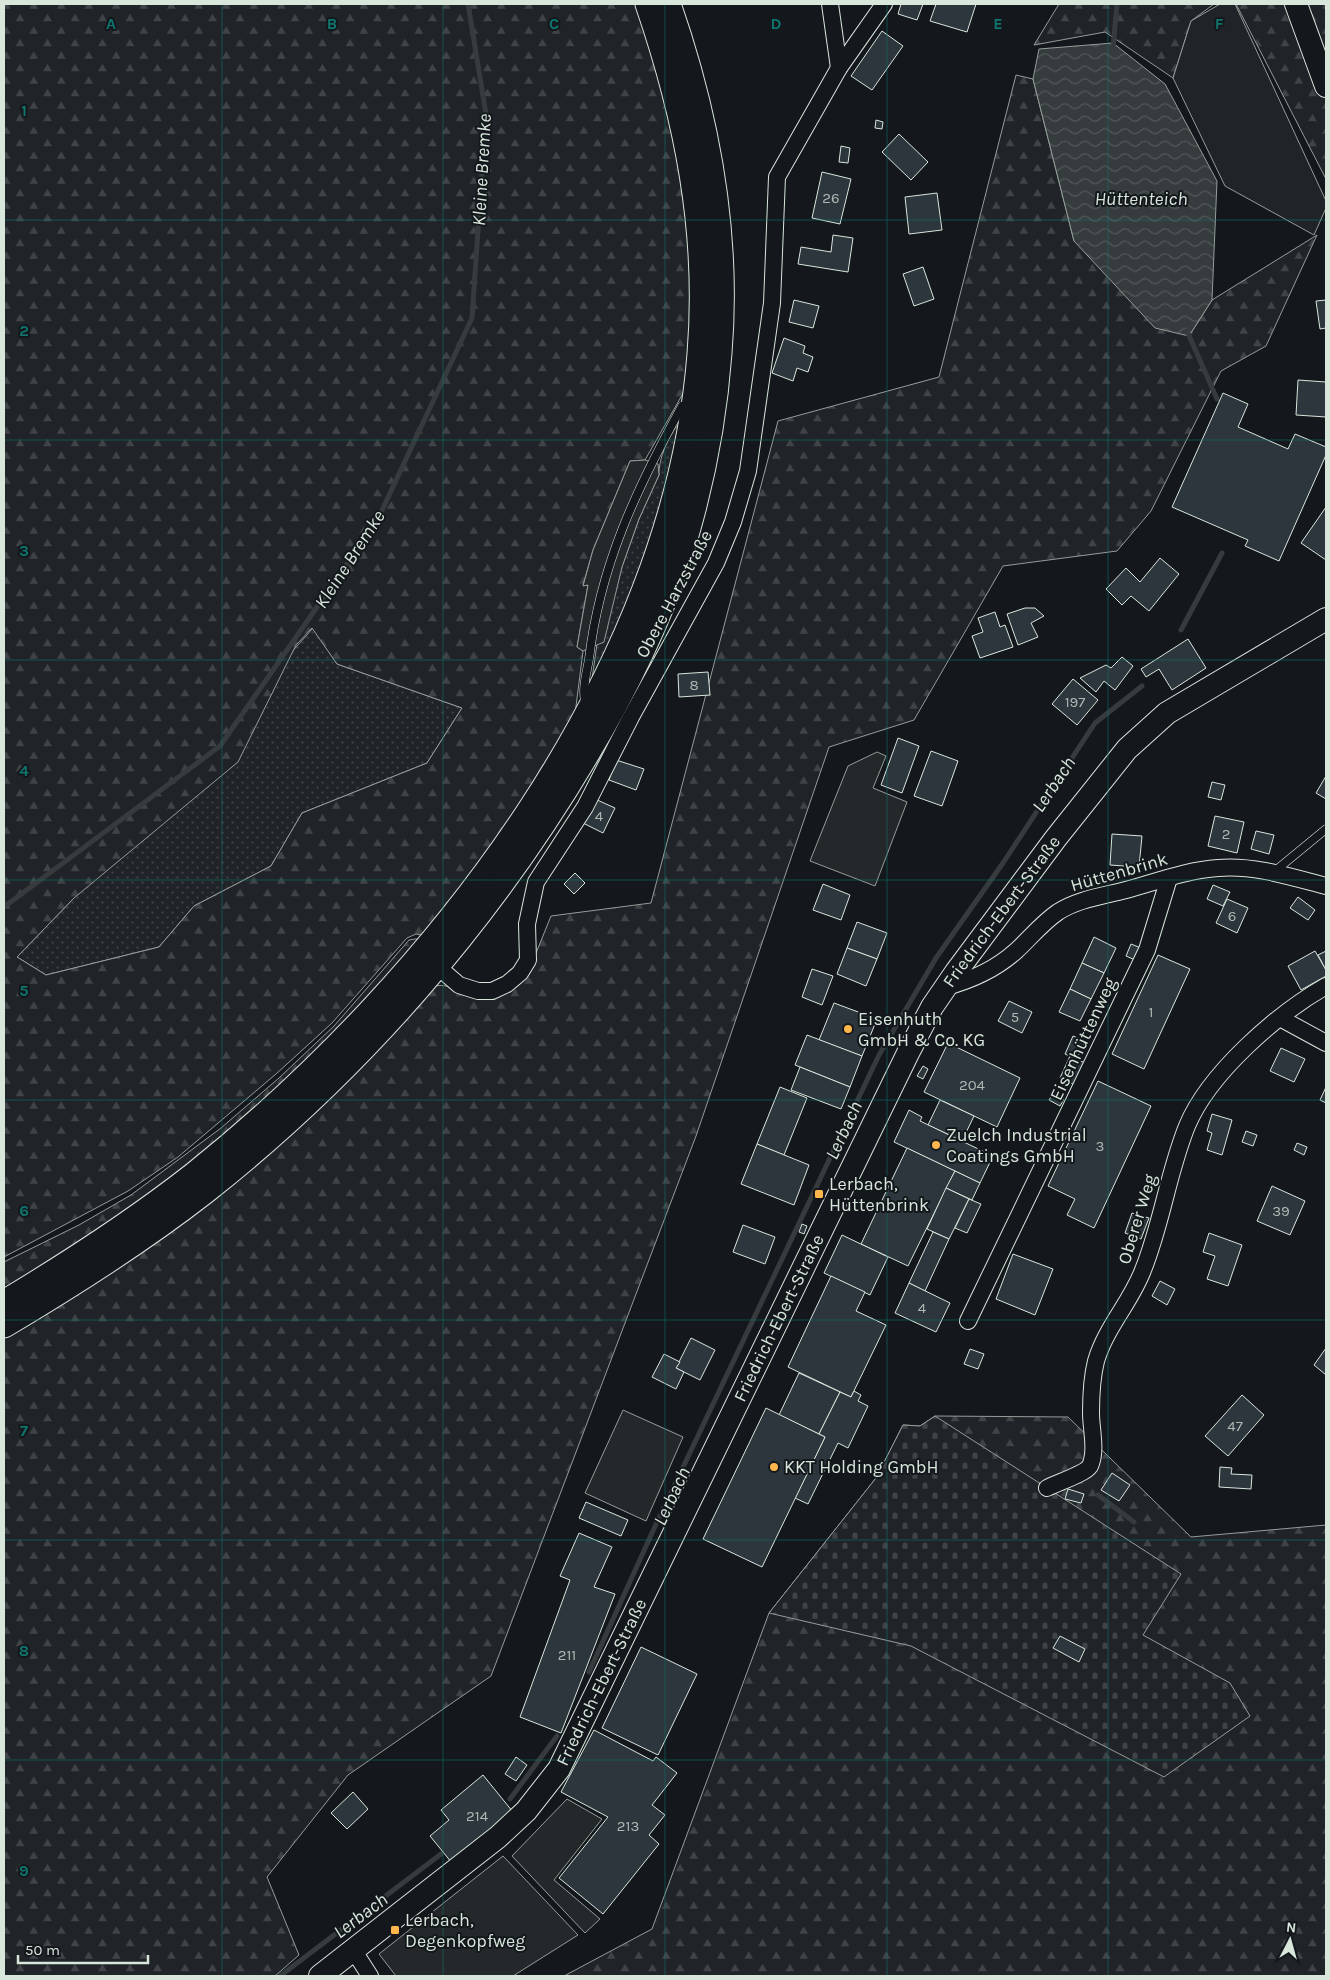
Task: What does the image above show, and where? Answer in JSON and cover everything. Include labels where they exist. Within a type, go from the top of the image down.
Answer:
[{"type":"main road","points":[[4,1303],[79,1258],[194,1174],[258,1121],[343,1041],[430,943],[476,885],[526,814],[588,714],[629,630],[650,578],[678,485],[695,401],[702,314],[699,224],[684,125],[648,4]]},
{"type":"main road","points":[[4,1326],[129,1247],[204,1191],[258,1147],[359,1052],[437,966],[492,896],[543,824],[605,724],[648,636],[670,584],[698,487],[711,425],[719,353],[720,249],[712,171],[703,122],[682,43],[668,4]]},
{"type":"street","points":[[830,4],[839,68]]},
{"type":"street","name":"Obere Harzstraße","points":[[437,966],[460,984],[478,992],[492,991],[507,984],[520,973],[528,960],[528,924],[536,882],[585,807],[631,717],[716,563],[733,522],[748,471],[772,303],[777,177],[839,68],[884,4]]},
{"type":"street","points":[[1296,4],[1326,86]]},
{"type":"street","name":"Friedrich-Ebert-Straße","points":[[320,1976],[498,1838],[526,1812],[559,1769],[932,1007],[1056,838],[1127,749],[1167,713],[1326,619]]},
{"type":"street","name":"Hüttenbrink","points":[[946,987],[986,973],[1015,952],[1052,916],[1064,908],[1085,900],[1169,878],[1228,868],[1273,873],[1326,886]]},
{"type":"street","name":"Eisenhüttenweg","points":[[968,1321],[1147,950],[1169,878]]},
{"type":"street","name":"Oberer Weg","points":[[1047,1488],[1087,1470],[1091,1462],[1093,1443],[1091,1411],[1096,1362],[1110,1328],[1141,1276],[1182,1140],[1194,1110],[1228,1066],[1300,1001],[1326,986]]},
{"type":"street","points":[[1280,1018],[1326,1043]]},
{"type":"street","points":[[354,1951],[370,1976]]},
{"type":"lane","points":[[588,714],[584,697],[590,646],[602,588],[617,537],[652,462],[683,405],[695,401]]},
{"type":"lane","points":[[1273,873],[1326,829]]},
{"type":"green space","points":[[4,4],[638,4],[676,129],[694,278],[685,390],[645,460],[630,461],[593,550],[583,585],[588,585],[577,647],[583,651],[574,722],[467,882],[422,935],[416,934],[407,938],[332,1023],[276,1074],[178,1157],[128,1191],[4,1257]],"holes":[[[312,628],[337,664],[462,708],[427,763],[302,813],[271,866],[194,906],[159,947],[46,975],[17,957],[74,898],[238,762],[296,645]]]},
{"type":"green space","points":[[1059,4],[1214,4],[1191,21],[1173,78],[1105,32],[1034,45]]},
{"type":"green space","points":[[1220,4],[1235,4],[1326,201],[1326,208],[1314,235],[1225,186],[1173,78],[1191,21]]},
{"type":"green space","points":[[1236,4],[1326,4],[1326,179]]},
{"type":"green space","points":[[1016,75],[1033,79],[1074,241],[1189,336],[1212,300],[1317,235],[1266,346],[1221,371],[1151,511],[1117,551],[1003,566],[914,720],[829,747],[696,1136],[491,1676],[348,1775],[267,1877],[299,1955],[275,1976],[4,1976],[4,1336],[432,987],[446,986],[467,996],[532,963],[551,916],[651,903],[778,421],[939,377]]},
{"type":"green space","points":[[681,423],[649,551],[591,686],[597,644],[609,615],[622,567],[639,519],[659,475],[660,462],[665,447],[672,432]]},
{"type":"green space","points":[[313,628],[337,664],[462,708],[427,763],[302,813],[271,866],[194,906],[159,947],[46,975],[17,957],[74,898]]},
{"type":"green space","points":[[422,939],[292,1078],[156,1192],[4,1292],[4,1262],[79,1225],[131,1195],[221,1128],[279,1078],[334,1026],[409,940]]},
{"type":"green space","points":[[935,1416],[1068,1417],[1191,1537],[1326,1525],[1326,1976],[564,1976],[652,1929],[769,1613],[876,1478],[903,1425],[920,1426]]},
{"type":"green space","points":[[935,1416],[1181,1574],[1143,1635],[1230,1683],[1250,1716],[1164,1777],[911,1646],[769,1613],[876,1478],[903,1425],[920,1426]]},
{"type":"shaded area","points":[[645,460],[658,464],[659,475],[639,519],[622,567],[604,642],[583,651],[577,647],[588,585],[583,586],[593,550],[630,461]]},
{"type":"shaded area","points":[[877,752],[886,756],[873,788],[907,802],[875,886],[810,861],[848,766]]},
{"type":"shaded area","points":[[623,1410],[683,1437],[646,1521],[585,1493]]},
{"type":"shaded area","points":[[567,1799],[602,1819],[554,1880],[600,1919],[585,1933],[512,1856]]},
{"type":"shaded area","points":[[503,1856],[578,1935],[513,1976],[396,1976],[379,1954]]},
{"type":"water","name":"Hüttenteich","points":[[1113,43],[1165,84],[1217,181],[1212,300],[1189,336],[1155,328],[1074,241],[1033,79],[1039,49]]},
{"type":"building","points":[[901,4],[923,4],[917,20],[898,14]]},
{"type":"building","points":[[936,4],[976,4],[967,32],[930,21]]},
{"type":"building","points":[[882,31],[903,46],[872,90],[851,76]]},
{"type":"building","points":[[876,120],[883,122],[882,129],[875,128]]},
{"type":"building","points":[[899,134],[928,162],[911,180],[882,152]]},
{"type":"building","points":[[841,146],[850,148],[848,163],[839,162]]},
{"type":"building","points":[[822,172],[851,179],[840,224],[812,218]]},
{"type":"building","points":[[937,193],[942,230],[909,234],[905,197]]},
{"type":"building","points":[[833,235],[853,238],[848,272],[798,264],[801,247],[831,252]]},
{"type":"building","points":[[923,267],[934,299],[914,306],[903,274]]},
{"type":"building","points":[[794,300],[819,306],[813,328],[789,322]]},
{"type":"building","points":[[1326,300],[1326,328],[1320,329],[1316,301]]},
{"type":"building","points":[[784,338],[805,346],[803,353],[813,357],[808,372],[797,368],[793,381],[772,373]]},
{"type":"building","points":[[1298,380],[1326,382],[1326,417],[1296,415]]},
{"type":"building","points":[[1223,393],[1248,404],[1238,427],[1288,449],[1295,434],[1326,447],[1326,455],[1279,561],[1245,546],[1248,540],[1172,507]]},
{"type":"building","points":[[1326,507],[1326,560],[1301,543]]},
{"type":"building","points":[[1160,558],[1179,574],[1149,611],[1131,596],[1122,605],[1106,589],[1126,568],[1140,582]]},
{"type":"building","points":[[1025,608],[1035,608],[1044,616],[1031,623],[1038,637],[1018,645],[1007,614]]},
{"type":"building","points":[[995,612],[1000,627],[1005,625],[1013,647],[980,658],[972,636],[983,632],[978,618]]},
{"type":"building","points":[[1188,639],[1206,668],[1172,690],[1159,669],[1146,677],[1141,669]]},
{"type":"building","points":[[1122,657],[1133,666],[1115,690],[1104,681],[1096,692],[1080,678],[1106,665],[1111,668]]},
{"type":"building","points":[[708,672],[710,695],[679,697],[678,674]]},
{"type":"building","points":[[1073,679],[1098,700],[1077,725],[1052,704]]},
{"type":"building","points":[[898,738],[919,746],[902,793],[881,785]]},
{"type":"building","points":[[931,751],[958,761],[942,806],[914,796]]},
{"type":"building","points":[[616,760],[644,769],[636,790],[609,780]]},
{"type":"building","points":[[1326,776],[1326,799],[1316,793]]},
{"type":"building","points":[[1212,782],[1225,785],[1221,800],[1208,797]]},
{"type":"building","points":[[595,799],[615,808],[603,833],[583,823]]},
{"type":"building","points":[[1215,816],[1244,822],[1237,853],[1208,846]]},
{"type":"building","points":[[1256,831],[1274,835],[1269,854],[1251,849]]},
{"type":"building","points":[[1112,834],[1142,836],[1139,867],[1110,865]]},
{"type":"building","points":[[575,873],[585,883],[574,894],[564,884]]},
{"type":"building","points":[[823,884],[850,895],[841,920],[813,910]]},
{"type":"building","points":[[1213,885],[1230,892],[1223,906],[1207,899]]},
{"type":"building","points":[[1298,897],[1315,910],[1308,920],[1290,908]]},
{"type":"building","points":[[1227,899],[1248,908],[1237,933],[1216,923]]},
{"type":"building","points":[[857,922],[887,933],[877,959],[847,948]]},
{"type":"building","points":[[1094,937],[1116,948],[1104,973],[1082,963]]},
{"type":"building","points":[[1131,944],[1141,948],[1135,960],[1126,956]]},
{"type":"building","points":[[847,948],[877,959],[866,986],[837,974]]},
{"type":"building","points":[[1315,951],[1326,970],[1326,976],[1301,990],[1288,966]]},
{"type":"building","points":[[1326,951],[1326,970],[1318,955]]},
{"type":"building","points":[[1158,955],[1190,969],[1144,1069],[1112,1054]]},
{"type":"building","points":[[1082,963],[1104,973],[1091,999],[1070,989]]},
{"type":"building","points":[[812,969],[833,976],[822,1005],[802,997]]},
{"type":"building","points":[[1070,989],[1091,999],[1080,1021],[1059,1012]]},
{"type":"building","points":[[1009,1001],[1032,1012],[1022,1033],[998,1021]]},
{"type":"building","name":"Eisenhuth GmbH & Co. KG","points":[[834,1003],[877,1019],[862,1056],[819,1040]]},
{"type":"building","points":[[807,1035],[862,1056],[850,1087],[795,1065]]},
{"type":"building","points":[[1073,1036],[1085,1041],[1077,1059],[1065,1054]]},
{"type":"building","points":[[948,1043],[1020,1078],[997,1127],[924,1092]]},
{"type":"building","points":[[1281,1048],[1305,1059],[1294,1082],[1270,1071]]},
{"type":"building","points":[[1070,1056],[1085,1063],[1075,1085],[1060,1078]]},
{"type":"building","points":[[923,1066],[928,1069],[923,1079],[917,1076]]},
{"type":"building","points":[[800,1067],[850,1087],[841,1109],[791,1090]]},
{"type":"building","points":[[1098,1081],[1151,1106],[1094,1228],[1067,1215],[1075,1199],[1048,1186]]},
{"type":"building","points":[[780,1087],[807,1098],[784,1155],[757,1144]]},
{"type":"building","points":[[1326,1087],[1326,1103],[1320,1100]]},
{"type":"building","points":[[1053,1094],[1064,1099],[1060,1106],[1049,1100]]},
{"type":"building","points":[[940,1100],[974,1116],[962,1141],[928,1125]]},
{"type":"building","name":"Zuelch Industrial Coatings GmbH","points":[[909,1110],[922,1117],[920,1121],[993,1156],[980,1183],[894,1142]]},
{"type":"building","points":[[1212,1114],[1232,1120],[1222,1155],[1207,1150],[1212,1133],[1207,1131]]},
{"type":"building","points":[[1246,1131],[1257,1135],[1253,1146],[1242,1142]]},
{"type":"building","points":[[1297,1143],[1307,1147],[1304,1155],[1294,1150]]},
{"type":"building","points":[[757,1144],[809,1165],[794,1205],[741,1184]]},
{"type":"building","points":[[907,1148],[955,1171],[908,1266],[861,1244]]},
{"type":"building","points":[[955,1171],[980,1183],[972,1200],[946,1188]]},
{"type":"building","points":[[1272,1186],[1305,1201],[1290,1235],[1257,1221]]},
{"type":"building","points":[[946,1188],[969,1199],[949,1239],[927,1229]]},
{"type":"building","points":[[969,1199],[981,1204],[967,1233],[955,1228]]},
{"type":"building","points":[[1132,1213],[1149,1218],[1141,1239],[1125,1233]]},
{"type":"building","points":[[802,1224],[807,1226],[804,1234],[799,1232]]},
{"type":"building","points":[[743,1225],[775,1237],[765,1264],[733,1252]]},
{"type":"building","points":[[933,1232],[949,1239],[925,1291],[909,1283]]},
{"type":"building","points":[[1209,1233],[1242,1245],[1228,1286],[1207,1279],[1215,1256],[1203,1252]]},
{"type":"building","points":[[842,1235],[888,1257],[870,1295],[824,1273]]},
{"type":"building","points":[[1013,1254],[1053,1269],[1035,1315],[996,1299]]},
{"type":"building","points":[[831,1276],[865,1292],[856,1311],[886,1325],[851,1397],[788,1367]]},
{"type":"building","points":[[1160,1281],[1175,1289],[1167,1305],[1152,1296]]},
{"type":"building","points":[[909,1283],[950,1303],[936,1332],[895,1313]]},
{"type":"building","points":[[691,1338],[715,1350],[700,1380],[676,1368]]},
{"type":"building","points":[[1326,1348],[1326,1375],[1314,1365]]},
{"type":"building","points":[[970,1349],[984,1354],[978,1369],[964,1364]]},
{"type":"building","points":[[664,1354],[680,1362],[676,1368],[684,1372],[676,1389],[652,1377]]},
{"type":"building","points":[[799,1373],[840,1392],[819,1434],[779,1415]]},
{"type":"building","points":[[854,1391],[861,1395],[858,1401],[868,1406],[848,1448],[838,1443],[808,1504],[795,1498],[825,1437],[819,1434],[840,1392],[851,1397]]},
{"type":"building","points":[[1242,1395],[1264,1415],[1228,1456],[1205,1436]]},
{"type":"building","name":"KKT Holding GmbH","points":[[766,1408],[825,1437],[762,1567],[703,1539]]},
{"type":"building","points":[[1220,1467],[1232,1468],[1231,1474],[1252,1475],[1251,1489],[1219,1487]]},
{"type":"building","points":[[1112,1473],[1130,1485],[1119,1501],[1101,1490]]},
{"type":"building","points":[[1068,1489],[1084,1494],[1081,1503],[1065,1499]]},
{"type":"building","points":[[586,1502],[628,1520],[621,1536],[579,1518]]},
{"type":"building","points":[[579,1533],[612,1547],[594,1587],[615,1594],[561,1733],[520,1717],[570,1580],[560,1576]]},
{"type":"building","points":[[1060,1636],[1085,1649],[1079,1662],[1053,1648]]},
{"type":"building","points":[[641,1647],[697,1674],[658,1755],[602,1728]]},
{"type":"building","points":[[594,1730],[653,1761],[656,1757],[677,1773],[652,1805],[665,1815],[649,1835],[659,1844],[603,1914],[559,1878],[608,1817],[561,1792]]},
{"type":"building","points":[[516,1757],[527,1765],[516,1781],[505,1774]]},
{"type":"building","points":[[483,1775],[513,1812],[452,1863],[430,1836],[449,1820],[441,1810]]},
{"type":"building","points":[[353,1792],[368,1809],[347,1829],[331,1813]]},
{"type":"waterway","name":"Kleine Bremke","points":[[4,907],[220,746],[377,521],[472,318],[486,114],[468,4]]},
{"type":"waterway","name":"Lerbach","points":[[1113,48],[1117,4]]},
{"type":"waterway","name":"Lerbach","points":[[1187,331],[1217,399]]},
{"type":"waterway","name":"Lerbach","points":[[1181,630],[1222,553]]},
{"type":"waterway","name":"Lerbach","points":[[589,1672],[657,1522],[879,1055],[936,958],[1003,863],[1095,723],[1142,686]]},
{"type":"waterway","points":[[1098,1495],[1134,1522]]},
{"type":"waterway","name":"Lerbach","points":[[510,1799],[557,1736]]},
{"type":"waterway","name":"Lerbach","points":[[280,1976],[441,1854]]},
{"type":"place","name":"Eisenhuth GmbH & Co. KG","points":[[848,1029]]},
{"type":"place","name":"Zuelch Industrial Coatings GmbH","points":[[936,1145]]},
{"type":"place","name":"Lerbach, Hüttenbrink","points":[[819,1194]]},
{"type":"place","name":"KKT Holding GmbH","points":[[774,1467]]},
{"type":"place","name":"Lerbach, Degenkopfweg","points":[[395,1930]]}]
